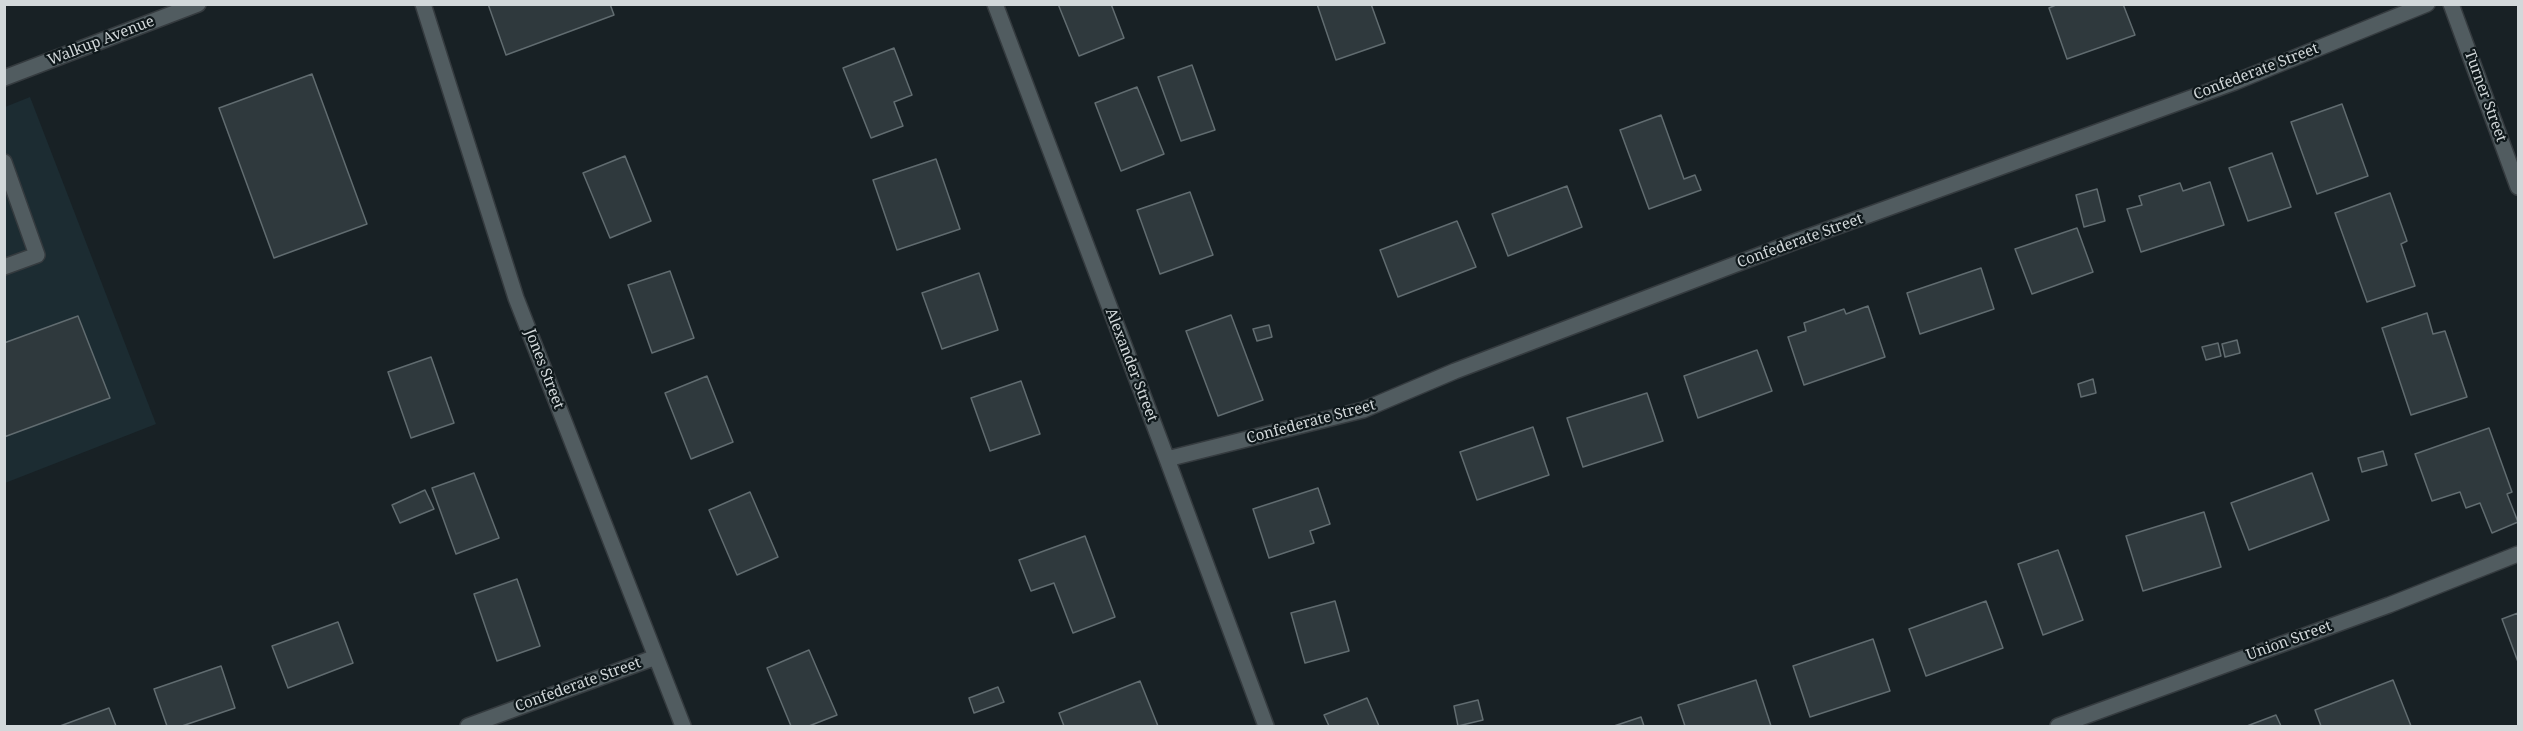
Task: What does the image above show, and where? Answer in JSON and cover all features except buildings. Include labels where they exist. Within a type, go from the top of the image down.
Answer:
[{"type":"street","name":"Walkup Avenue","points":[[4,78],[198,4]]},
{"type":"street","name":"Jones Street","points":[[423,4],[516,298],[683,726]]},
{"type":"street","name":"Alexander Street","points":[[995,4],[1266,726]]},
{"type":"street","name":"Confederate Street","points":[[1167,459],[1364,410],[1455,370],[1794,242],[2224,86],[2427,4]]},
{"type":"street","name":"Turner Street","points":[[2451,4],[2518,187]]},
{"type":"street","points":[[4,162],[37,255],[4,267]]},
{"type":"street","name":"Union Street","points":[[2058,726],[2389,605],[2518,554]]},
{"type":"street","name":"Confederate Street","points":[[468,726],[656,657]]},
{"type":"shaded area","points":[[30,97],[156,424],[5,483],[5,107]]}]
